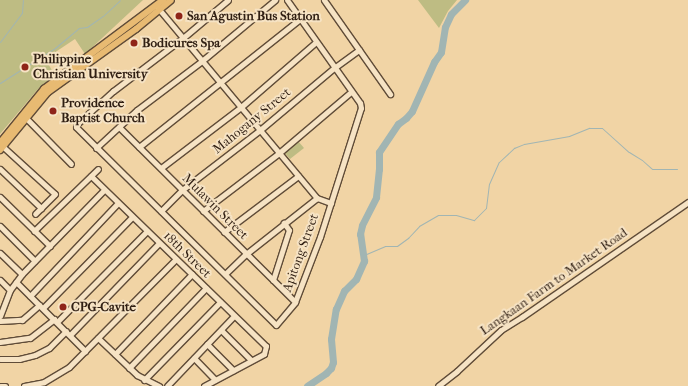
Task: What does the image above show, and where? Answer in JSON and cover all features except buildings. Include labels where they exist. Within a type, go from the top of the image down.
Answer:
[{"type":"main road","points":[[159,8],[163,0]]},
{"type":"main road","points":[[1,146],[47,86],[171,0]]},
{"type":"street","points":[[184,37],[228,0]]},
{"type":"street","points":[[96,148],[137,110],[203,60],[275,0]]},
{"type":"street","name":"Apitong Street","points":[[184,37],[113,90],[77,124],[76,127],[276,325],[295,302],[331,203],[361,108],[287,0]]},
{"type":"street","points":[[324,0],[390,94]]},
{"type":"street","points":[[159,8],[317,198],[331,203]]},
{"type":"street","points":[[139,147],[222,83],[300,19]]},
{"type":"street","points":[[161,168],[241,107],[316,42]]},
{"type":"street","name":"Mahogany Street","points":[[161,211],[182,190],[260,130],[334,68],[359,50]]},
{"type":"street","points":[[203,211],[279,153],[351,92]]},
{"type":"street","points":[[24,116],[71,164]]},
{"type":"street","name":"Mulawin Street","points":[[119,127],[295,302]]},
{"type":"street","points":[[1,146],[55,194],[35,214]]},
{"type":"street","points":[[0,169],[41,208]]},
{"type":"street","points":[[34,231],[98,169]]},
{"type":"street","name":"18th Street","points":[[90,176],[266,346],[264,354],[251,360]]},
{"type":"street","points":[[224,232],[298,176]]},
{"type":"street","points":[[0,316],[1,309],[10,290],[22,274],[104,190]]},
{"type":"street","points":[[226,274],[246,254],[317,198]]},
{"type":"street","points":[[1,200],[50,246]]},
{"type":"street","name":"Langkaan Farm to Market Road","points":[[438,386],[457,371],[501,330],[688,202]]},
{"type":"street","points":[[30,296],[118,203]]},
{"type":"street","points":[[0,321],[22,320],[41,307],[132,217]]},
{"type":"street","points":[[273,280],[289,230],[284,223]]},
{"type":"street","points":[[0,226],[35,261]]},
{"type":"street","points":[[0,342],[30,338],[55,321],[147,231]]},
{"type":"street","points":[[0,359],[19,359],[35,355],[49,348],[68,333],[159,243]]},
{"type":"street","points":[[0,253],[22,274]]},
{"type":"street","points":[[24,386],[44,382],[62,372],[86,351],[176,259]]},
{"type":"street","points":[[115,354],[192,274]]},
{"type":"street","points":[[0,280],[10,290]]},
{"type":"street","points":[[16,282],[86,351]]},
{"type":"street","points":[[129,368],[206,288]]},
{"type":"street","points":[[144,380],[220,302]]},
{"type":"street","points":[[167,386],[234,316]]},
{"type":"street","points":[[204,386],[251,360],[221,330]]},
{"type":"street","points":[[98,338],[129,368],[144,380],[159,386]]},
{"type":"street","points":[[207,344],[232,370]]},
{"type":"street","points":[[194,358],[215,380]]},
{"type":"street","points":[[0,386],[5,386]]},
{"type":"shaded area","name":"Philippine Christian University","points":[[0,0],[143,0],[85,54],[75,39],[45,59],[55,75],[38,89],[0,134]]},
{"type":"shaded area","points":[[418,0],[457,0],[448,11],[439,28]]},
{"type":"shaded area","points":[[298,141],[304,148],[290,159],[285,153]]},
{"type":"waterway","points":[[0,42],[22,13],[23,0]]},
{"type":"waterway","points":[[0,83],[55,48],[79,28],[87,27],[103,16],[120,0]]},
{"type":"waterway","points":[[307,386],[326,373],[331,368],[333,362],[331,339],[336,309],[344,291],[356,279],[364,261],[360,234],[362,225],[376,197],[379,152],[398,124],[412,111],[434,62],[441,52],[445,27],[451,14],[465,0]]},
{"type":"waterway","points":[[364,255],[385,246],[397,246],[408,238],[419,226],[438,215],[456,215],[474,220],[486,208],[489,184],[499,162],[514,148],[524,144],[569,136],[589,128],[602,128],[629,152],[642,160],[652,169],[677,169]]},
{"type":"place","name":"San Agustin Bus Station","points":[[179,16]]},
{"type":"place","name":"Bodicures Spa","points":[[134,43]]},
{"type":"place","name":"Philippine Christian University","points":[[25,67]]},
{"type":"place","name":"Providence Baptist Church","points":[[53,111]]},
{"type":"place","name":"CPG-Cavite","points":[[63,307]]}]
